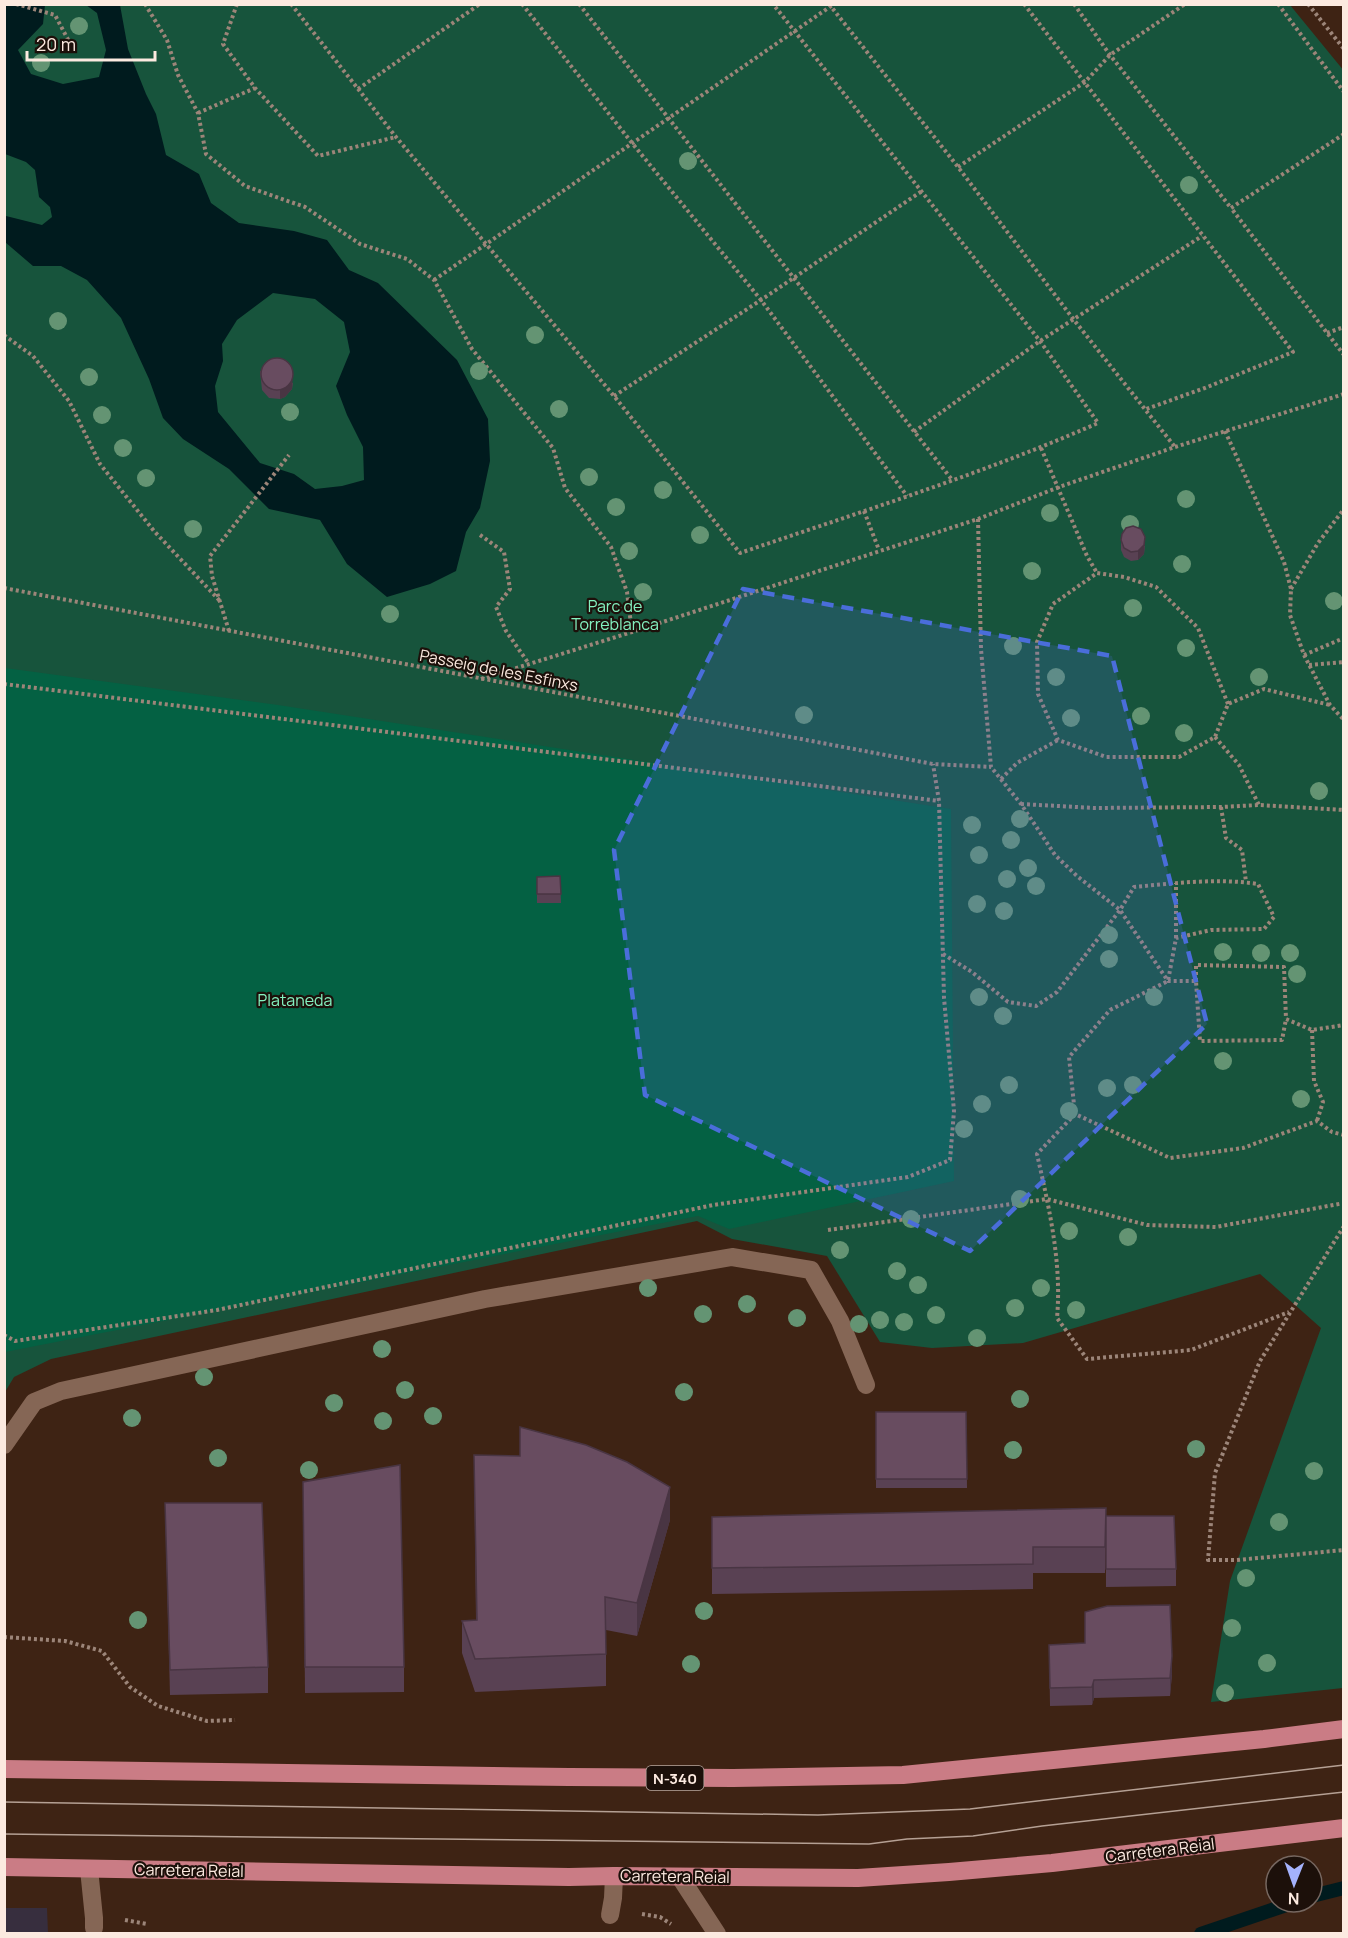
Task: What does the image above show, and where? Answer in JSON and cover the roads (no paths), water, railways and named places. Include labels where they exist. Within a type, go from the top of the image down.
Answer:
[{"type":"main road","name":"N-340","points":[[4,1769],[569,1778],[903,1775],[1344,1729]]},
{"type":"main road","name":"Carretera Reial","points":[[4,1867],[545,1876],[858,1878],[1052,1863],[1344,1828]]},
{"type":"street","points":[[4,1445],[34,1402],[61,1391],[485,1299],[732,1257],[810,1270],[840,1321],[866,1386]]},
{"type":"street","points":[[90,1869],[94,1928]]},
{"type":"street","points":[[610,1915],[614,1876]]},
{"type":"street","points":[[680,1877],[717,1934]]},
{"type":"water","points":[[5,4],[45,5],[43,24],[18,50],[31,74],[63,84],[99,77],[106,50],[97,13],[86,5],[120,5],[128,49],[156,114],[166,155],[199,174],[211,203],[239,223],[294,231],[327,240],[349,270],[378,283],[457,360],[488,419],[490,461],[480,508],[466,532],[456,571],[430,584],[387,597],[347,564],[320,520],[269,509],[229,469],[183,439],[163,418],[149,379],[121,318],[87,280],[61,266],[33,266],[5,242],[5,214],[42,225],[52,217],[50,207],[39,197],[35,170],[26,162],[5,154]],"holes":[[[273,293],[315,299],[344,322],[350,352],[336,386],[363,447],[364,480],[342,486],[315,489],[294,474],[260,463],[218,412],[215,386],[223,361],[222,344],[237,320]]]},
{"type":"waterway","points":[[1324,1893],[1344,1888]]},
{"type":"waterway","points":[[1201,1934],[1264,1913]]},
{"type":"tram line","points":[[4,1802],[818,1815],[970,1809],[1344,1765]]},
{"type":"tram line","points":[[4,1834],[869,1844],[907,1839],[973,1836],[1042,1826],[1344,1792]]},
{"type":"park label","name":"Parc de Torreblanca","points":[[615,615]]},
{"type":"park label","name":"Plataneda","points":[[295,1000]]}]
